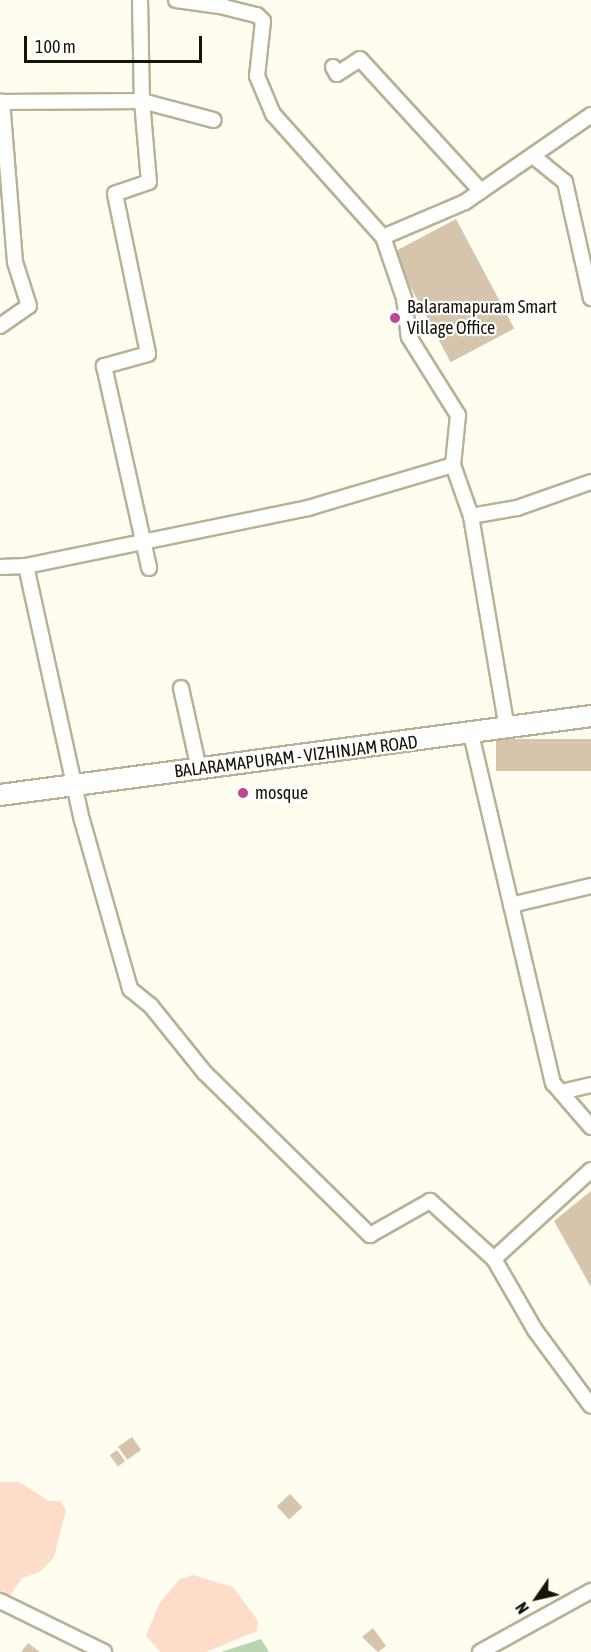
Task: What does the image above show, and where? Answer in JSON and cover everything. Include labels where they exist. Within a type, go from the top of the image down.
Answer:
[{"type":"main road","name":"BALARAMAPURAM - VIZHINJAM ROAD","points":[[0,795],[471,734],[591,716]]},
{"type":"street","points":[[140,0],[142,101],[148,182],[115,194],[148,354],[104,366],[149,568]]},
{"type":"street","points":[[176,0],[220,3],[257,15],[263,21],[256,76],[273,114],[383,237],[404,298],[409,337],[458,415],[453,465],[471,516],[507,728]]},
{"type":"street","points":[[333,67],[337,74],[360,59],[481,191]]},
{"type":"street","points":[[0,326],[29,306],[15,262],[7,185],[3,169],[2,102],[142,101],[213,120]]},
{"type":"street","points":[[383,237],[481,191],[591,115]]},
{"type":"street","points":[[533,156],[565,182],[591,298]]},
{"type":"street","points":[[0,567],[26,566],[142,540],[308,508],[453,465]]},
{"type":"street","points":[[471,516],[517,508],[591,482]]},
{"type":"street","points":[[26,566],[74,785],[130,988],[204,1072],[370,1235],[430,1201],[494,1259],[535,1330],[591,1406]]},
{"type":"street","points":[[181,688],[199,769]]},
{"type":"street","points":[[471,734],[553,1083],[591,1127]]},
{"type":"street","points":[[511,905],[591,886]]},
{"type":"street","points":[[561,1092],[591,1085]]},
{"type":"street","points":[[494,1259],[591,1170]]},
{"type":"street","points":[[480,1652],[591,1591]]},
{"type":"street","points":[[0,1601],[105,1652]]},
{"type":"shaded area","points":[[0,1482],[19,1482],[49,1501],[60,1501],[66,1510],[54,1557],[40,1572],[22,1578],[9,1597],[0,1593]]},
{"type":"shaded area","points":[[193,1575],[233,1587],[258,1621],[257,1631],[206,1652],[160,1652],[146,1636],[159,1604],[179,1580]]},
{"type":"shaded area","points":[[261,1639],[269,1652],[221,1652]]},
{"type":"building","points":[[456,219],[514,328],[451,362],[392,253]]},
{"type":"building","points":[[496,739],[591,739],[591,771],[496,771]]},
{"type":"building","points":[[591,1191],[591,1287],[554,1221]]},
{"type":"building","points":[[132,1437],[141,1450],[127,1460],[118,1447]]},
{"type":"building","points":[[117,1450],[125,1461],[118,1467],[110,1455]]},
{"type":"building","points":[[290,1494],[302,1507],[289,1519],[277,1506]]},
{"type":"building","points":[[373,1628],[386,1646],[378,1652],[362,1637]]},
{"type":"building","points":[[28,1643],[40,1652],[21,1652]]},
{"type":"place","name":"Balaramapuram Smart Village Office","points":[[395,318]]},
{"type":"place","name":"mosque","points":[[243,793]]}]
